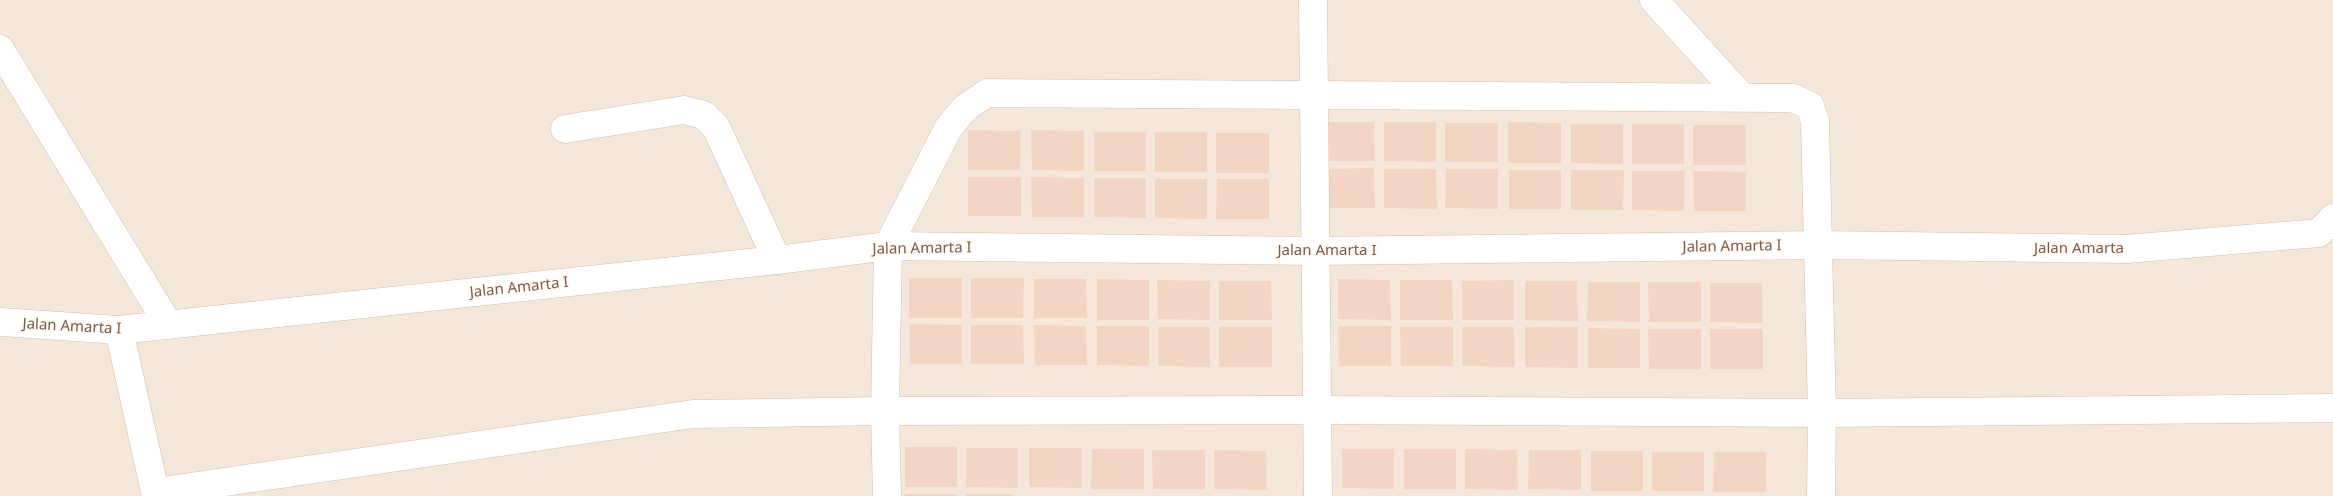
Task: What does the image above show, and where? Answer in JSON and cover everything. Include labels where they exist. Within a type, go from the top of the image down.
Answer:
[{"type":"street","points":[[1313,0],[1314,251],[1318,496]]},
{"type":"street","points":[[1654,0],[1742,97]]},
{"type":"street","points":[[0,49],[168,324]]},
{"type":"street","points":[[887,496],[885,411],[888,246],[950,128],[965,108],[987,93],[1742,97],[1793,98],[1810,106],[1815,120],[1822,413],[1822,496]]},
{"type":"street","points":[[565,129],[684,110],[704,115],[716,127],[777,260]]},
{"type":"street","name":"Jalan Amarta","points":[[1818,245],[2126,249],[2319,233],[2333,218]]},
{"type":"street","name":"Jalan Amarta I","points":[[0,322],[119,330],[777,260],[888,246],[1314,251],[1818,245]]},
{"type":"street","points":[[119,330],[156,494],[693,414],[885,411],[1317,410],[1822,413],[2333,408]]},
{"type":"shaded area","points":[[0,0],[2333,0],[2333,496],[0,496]]},
{"type":"building","points":[[1322,122],[1374,122],[1375,161],[1322,161]]},
{"type":"building","points":[[1384,122],[1436,122],[1436,162],[1384,161]]},
{"type":"building","points":[[1508,122],[1561,123],[1561,163],[1508,163]]},
{"type":"building","points":[[1445,123],[1498,123],[1498,162],[1445,162]]},
{"type":"building","points":[[1571,124],[1623,124],[1623,164],[1571,163]]},
{"type":"building","points":[[1632,124],[1684,124],[1684,164],[1632,164]]},
{"type":"building","points":[[1693,125],[1746,125],[1746,165],[1693,165]]},
{"type":"building","points":[[968,130],[1021,131],[1020,170],[968,170]]},
{"type":"building","points":[[1031,130],[1084,131],[1084,171],[1032,170]]},
{"type":"building","points":[[1094,132],[1146,132],[1146,171],[1094,171]]},
{"type":"building","points":[[1155,132],[1207,132],[1207,172],[1155,172]]},
{"type":"building","points":[[1216,133],[1269,133],[1269,173],[1216,173]]},
{"type":"building","points":[[1374,168],[1375,208],[1322,208],[1322,169]]},
{"type":"building","points":[[1384,169],[1436,169],[1437,209],[1384,208]]},
{"type":"building","points":[[1446,169],[1498,169],[1498,209],[1445,208]]},
{"type":"building","points":[[1509,170],[1561,170],[1561,209],[1509,209]]},
{"type":"building","points":[[1571,170],[1624,170],[1623,210],[1571,210]]},
{"type":"building","points":[[1632,171],[1685,171],[1684,211],[1632,210]]},
{"type":"building","points":[[1693,171],[1746,172],[1746,211],[1694,211]]},
{"type":"building","points":[[968,177],[1021,177],[1021,216],[968,216]]},
{"type":"building","points":[[1031,177],[1084,178],[1084,217],[1032,217]]},
{"type":"building","points":[[1094,178],[1146,178],[1146,218],[1094,217]]},
{"type":"building","points":[[1155,179],[1207,179],[1207,219],[1155,218]]},
{"type":"building","points":[[1217,179],[1269,179],[1269,219],[1216,219]]},
{"type":"building","points":[[909,278],[962,278],[962,318],[909,318]]},
{"type":"building","points":[[971,278],[1024,278],[1023,318],[971,318]]},
{"type":"building","points":[[1034,279],[1086,279],[1087,318],[1034,318]]},
{"type":"building","points":[[1097,279],[1149,280],[1149,320],[1097,320]]},
{"type":"building","points":[[1338,279],[1390,280],[1391,320],[1338,319]]},
{"type":"building","points":[[1157,280],[1210,281],[1210,320],[1158,319]]},
{"type":"building","points":[[1400,280],[1452,280],[1453,320],[1400,320]]},
{"type":"building","points":[[1514,280],[1514,320],[1462,320],[1462,281]]},
{"type":"building","points":[[1219,281],[1271,281],[1272,320],[1219,320]]},
{"type":"building","points":[[1525,281],[1577,281],[1578,321],[1525,320]]},
{"type":"building","points":[[1588,282],[1640,282],[1640,322],[1587,321]]},
{"type":"building","points":[[1648,282],[1701,282],[1701,322],[1649,322]]},
{"type":"building","points":[[1710,283],[1762,283],[1763,323],[1710,322]]},
{"type":"building","points":[[909,324],[962,325],[962,364],[910,364]]},
{"type":"building","points":[[971,325],[1023,325],[1024,364],[971,364]]},
{"type":"building","points":[[1034,325],[1086,326],[1087,365],[1035,365]]},
{"type":"building","points":[[1097,326],[1149,326],[1149,366],[1097,365]]},
{"type":"building","points":[[1338,326],[1391,326],[1391,366],[1339,366]]},
{"type":"building","points":[[1158,327],[1210,327],[1210,367],[1158,366]]},
{"type":"building","points":[[1219,327],[1272,327],[1272,367],[1219,367]]},
{"type":"building","points":[[1400,327],[1453,327],[1453,366],[1401,366]]},
{"type":"building","points":[[1462,327],[1514,327],[1515,367],[1462,366]]},
{"type":"building","points":[[1525,327],[1578,327],[1578,368],[1525,367]]},
{"type":"building","points":[[1588,328],[1640,329],[1640,368],[1588,368]]},
{"type":"building","points":[[1648,329],[1701,329],[1701,369],[1649,369]]},
{"type":"building","points":[[1710,329],[1763,329],[1763,369],[1710,369]]},
{"type":"building","points":[[905,447],[957,447],[957,487],[905,487]]},
{"type":"building","points":[[966,448],[1018,448],[1018,488],[966,487]]},
{"type":"building","points":[[1029,448],[1082,448],[1082,488],[1029,487]]},
{"type":"building","points":[[1092,449],[1144,449],[1144,489],[1091,489]]},
{"type":"building","points":[[1342,449],[1394,449],[1394,489],[1342,488]]},
{"type":"building","points":[[1404,449],[1456,449],[1456,489],[1404,489]]},
{"type":"building","points":[[1465,449],[1517,450],[1518,490],[1465,489]]},
{"type":"building","points":[[1152,450],[1205,450],[1205,489],[1153,489]]},
{"type":"building","points":[[1214,450],[1266,451],[1267,490],[1214,489]]},
{"type":"building","points":[[1529,450],[1581,450],[1581,490],[1528,489]]},
{"type":"building","points":[[1591,451],[1643,451],[1643,491],[1591,491]]},
{"type":"building","points":[[1652,452],[1704,452],[1704,491],[1652,491]]},
{"type":"building","points":[[1714,452],[1766,452],[1766,492],[1713,492]]},
{"type":"building","points":[[905,494],[957,494],[957,496],[905,496]]},
{"type":"building","points":[[966,494],[1013,494],[1013,496],[966,496]]}]
